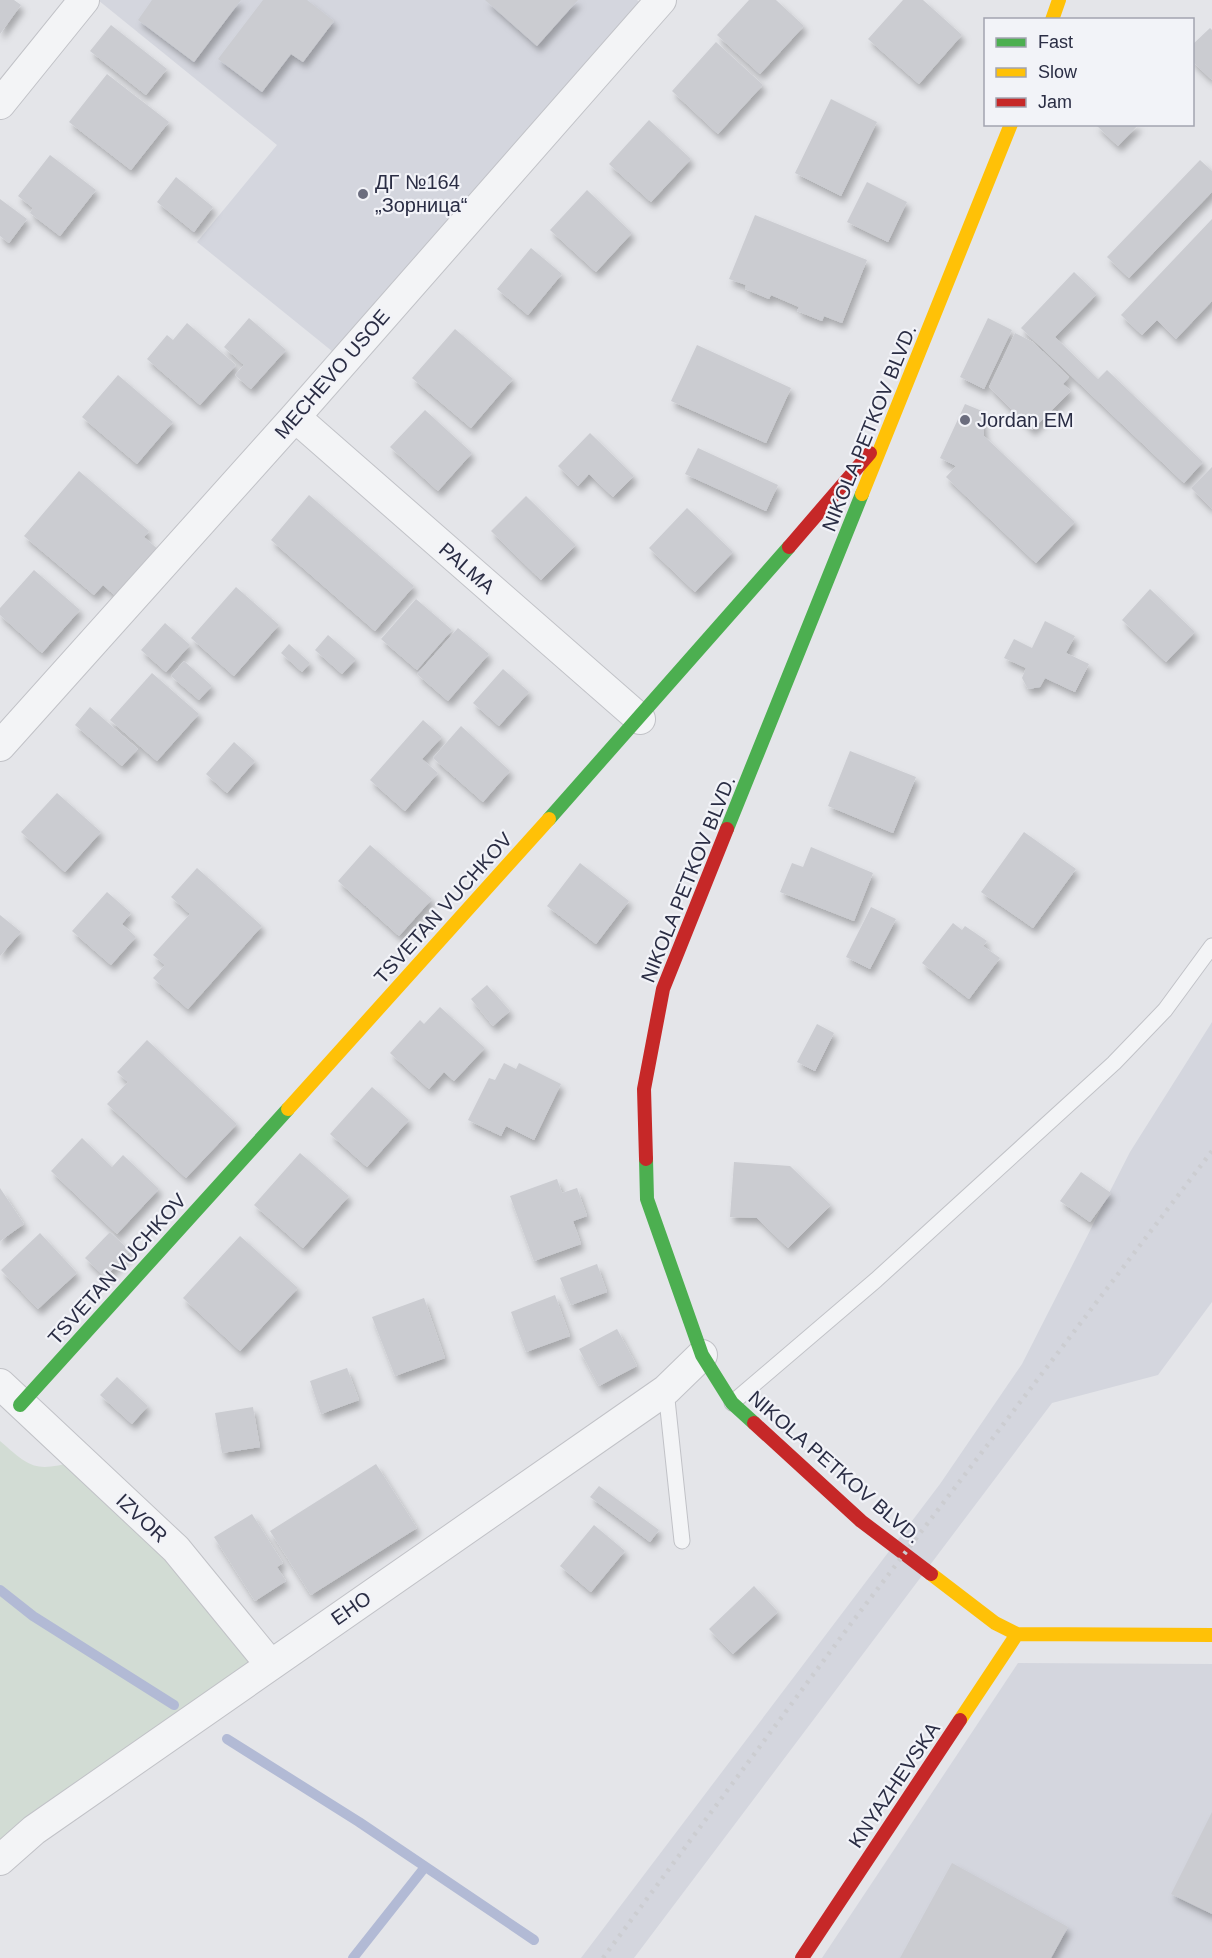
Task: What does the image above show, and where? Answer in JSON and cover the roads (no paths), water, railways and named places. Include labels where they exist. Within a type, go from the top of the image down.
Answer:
[{"type":"street","points":[[0,104],[84,0]]},
{"type":"street","name":"MECHEVO USOE","points":[[0,746],[295,417],[661,0]]},
{"type":"street","points":[[1053,18],[1059,0]]},
{"type":"street","name":"NIKOLA PETKOV BLVD.","points":[[1010,126],[663,988],[644,1089],[647,1199],[702,1355],[732,1403],[861,1521],[995,1623],[1017,1634],[1212,1635]]},
{"type":"street","name":"PALMA","points":[[295,417],[640,719]]},
{"type":"street","name":"TSVETAN VUCHKOV","points":[[10,1395],[640,719],[888,432]]},
{"type":"street","name":"EHO","points":[[0,1860],[34,1830],[666,1390],[702,1355]]},
{"type":"street","name":"IZVOR","points":[[10,1395],[176,1549],[270,1665]]},
{"type":"street","name":"KNYAZHEVSKA","points":[[802,1958],[1017,1634]]},
{"type":"lane","points":[[732,1403],[876,1280],[1114,1064],[1165,1010],[1212,945]]},
{"type":"lane","points":[[666,1390],[682,1541]]},
{"type":"waterway","points":[[0,1590],[33,1616],[174,1705]]},
{"type":"waterway","points":[[227,1739],[359,1822],[534,1940]]},
{"type":"waterway","points":[[353,1958],[425,1867]]},
{"type":"railway","points":[[603,1958],[853,1621],[1212,1151]]},
{"type":"place","name":"ДГ №164 „Зорница“","points":[[363,194]]},
{"type":"place","name":"Jordan EM","points":[[965,420]]}]
